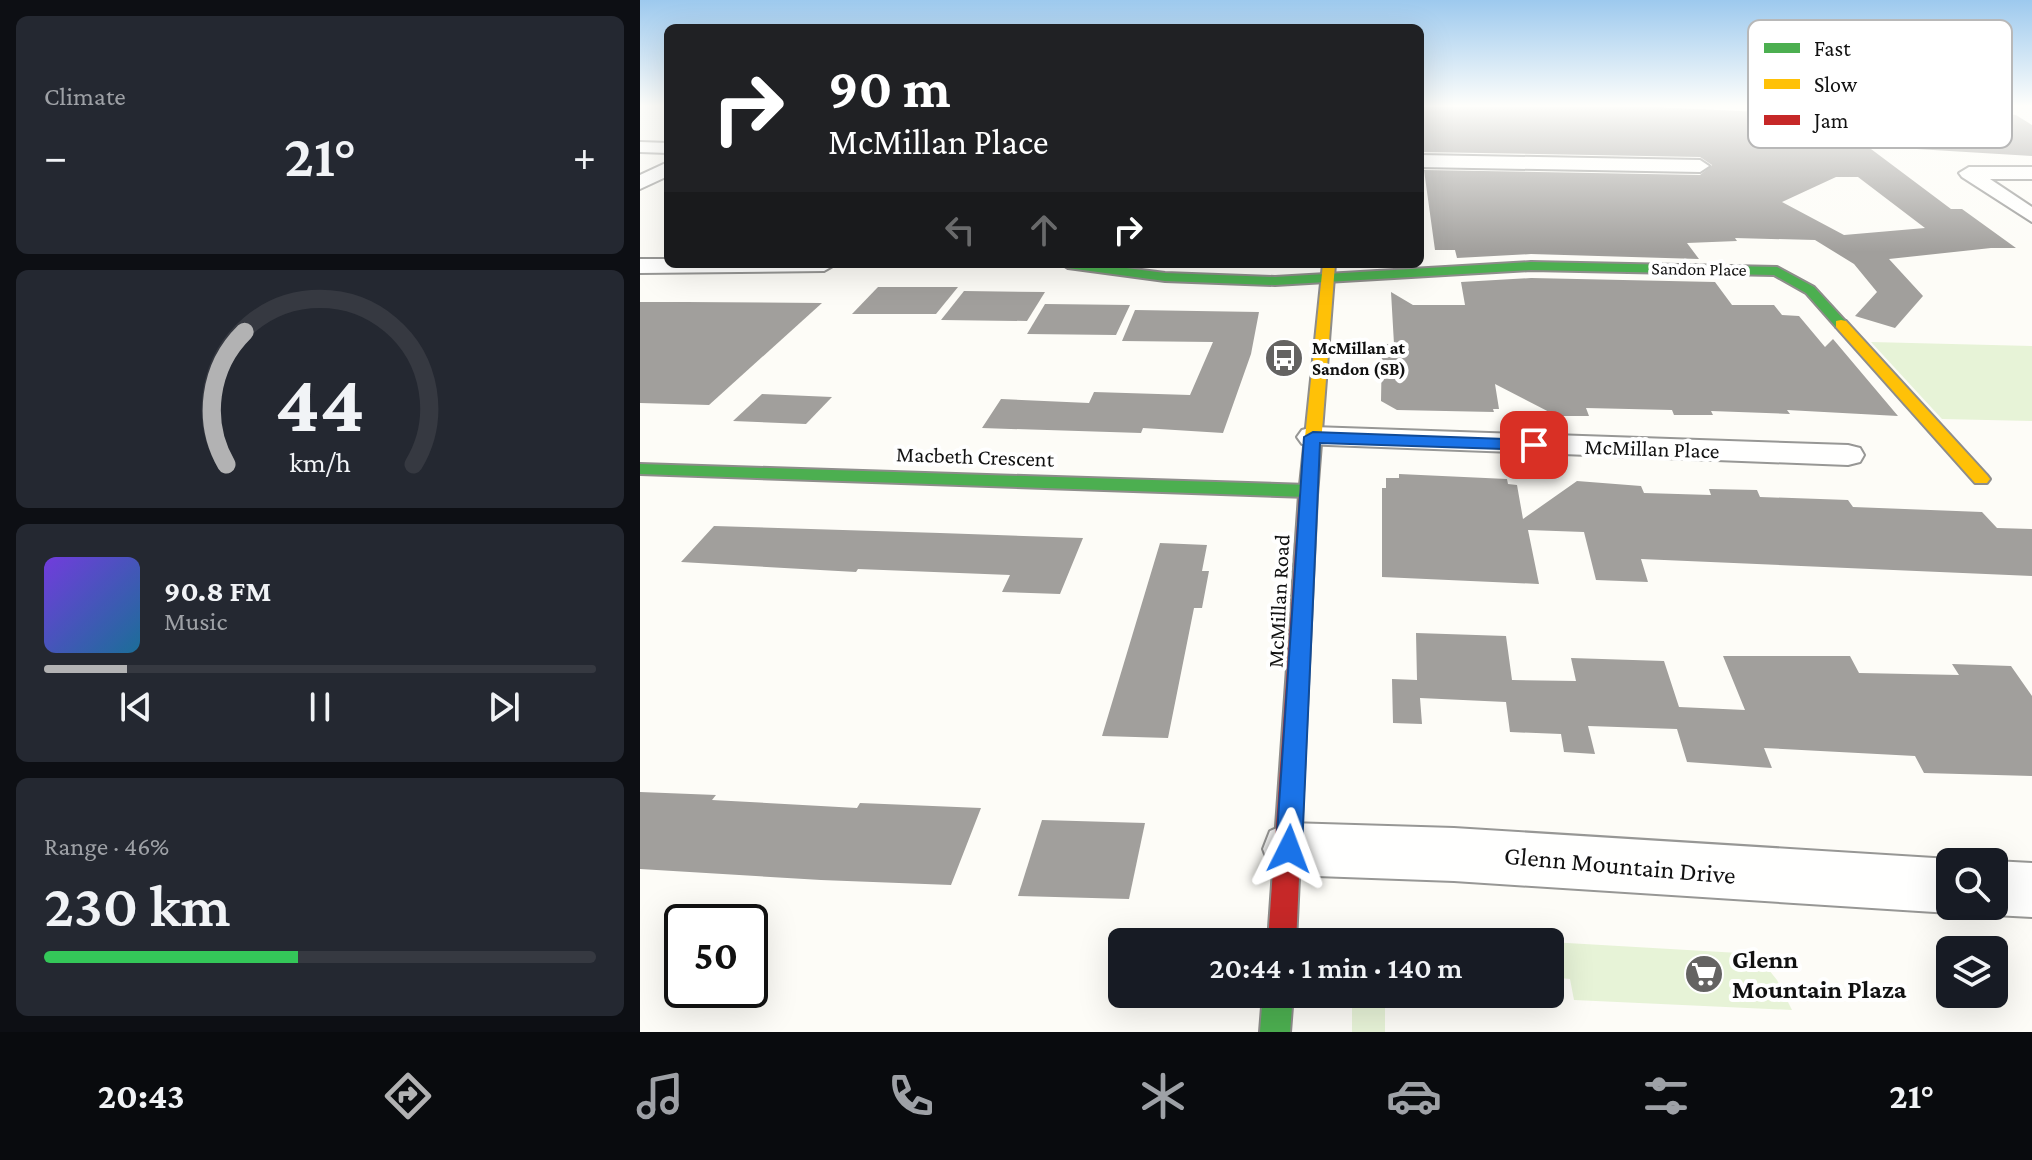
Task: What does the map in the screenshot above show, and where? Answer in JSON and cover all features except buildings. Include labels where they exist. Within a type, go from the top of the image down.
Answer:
[{"type":"street","points":[[1424,161],[1700,166]]},
{"type":"street","points":[[640,183],[664,170]]},
{"type":"street","points":[[2032,173],[1969,173],[2032,216]]},
{"type":"street","points":[[640,266],[664,266]]},
{"type":"street","name":"Sandon Place","points":[[1098,268],[1165,277],[1531,266],[1777,271],[1810,290],[1981,479]]},
{"type":"street","name":"McMillan Road","points":[[1283,928],[1308,491],[1329,272]]},
{"type":"street","name":"McMillan Place","points":[[1313,437],[1848,455]]},
{"type":"street","name":"Macbeth Crescent","points":[[640,469],[1308,491]]},
{"type":"street","name":"Glenn Mountain Drive","points":[[1289,849],[1469,853],[1772,878],[1936,885]]},
{"type":"street","points":[[2008,889],[2032,890]]},
{"type":"street","points":[[1275,1032],[1277,1008]]},
{"type":"green space","points":[[1871,342],[2032,346],[2032,421],[1942,419]]},
{"type":"green space","points":[[1564,943],[1756,954],[1777,980],[1792,1010],[1574,1000],[1570,979],[1564,978]]},
{"type":"green space","points":[[1352,1008],[1385,1008],[1385,1032],[1352,1032]]},
{"type":"traffic: fast","points":[[1098,268],[1165,277],[1275,281],[1531,266],[1777,271],[1810,290],[1841,324]]},
{"type":"traffic: fast","points":[[640,469],[1308,491]]},
{"type":"traffic: fast","points":[[1275,1032],[1277,1008]]},
{"type":"traffic: slow","points":[[1308,495],[1329,268]]},
{"type":"traffic: slow","points":[[1841,324],[1981,479]]},
{"type":"traffic: jam","points":[[1283,928],[1308,495]]},
{"type":"place","name":"McMillan at Sandon (SB)","points":[[1284,358]]},
{"type":"place","name":"Glenn Mountain Plaza","points":[[1704,974]]},
{"type":"route","points":[[1289,849],[1313,437],[1534,445]]}]
